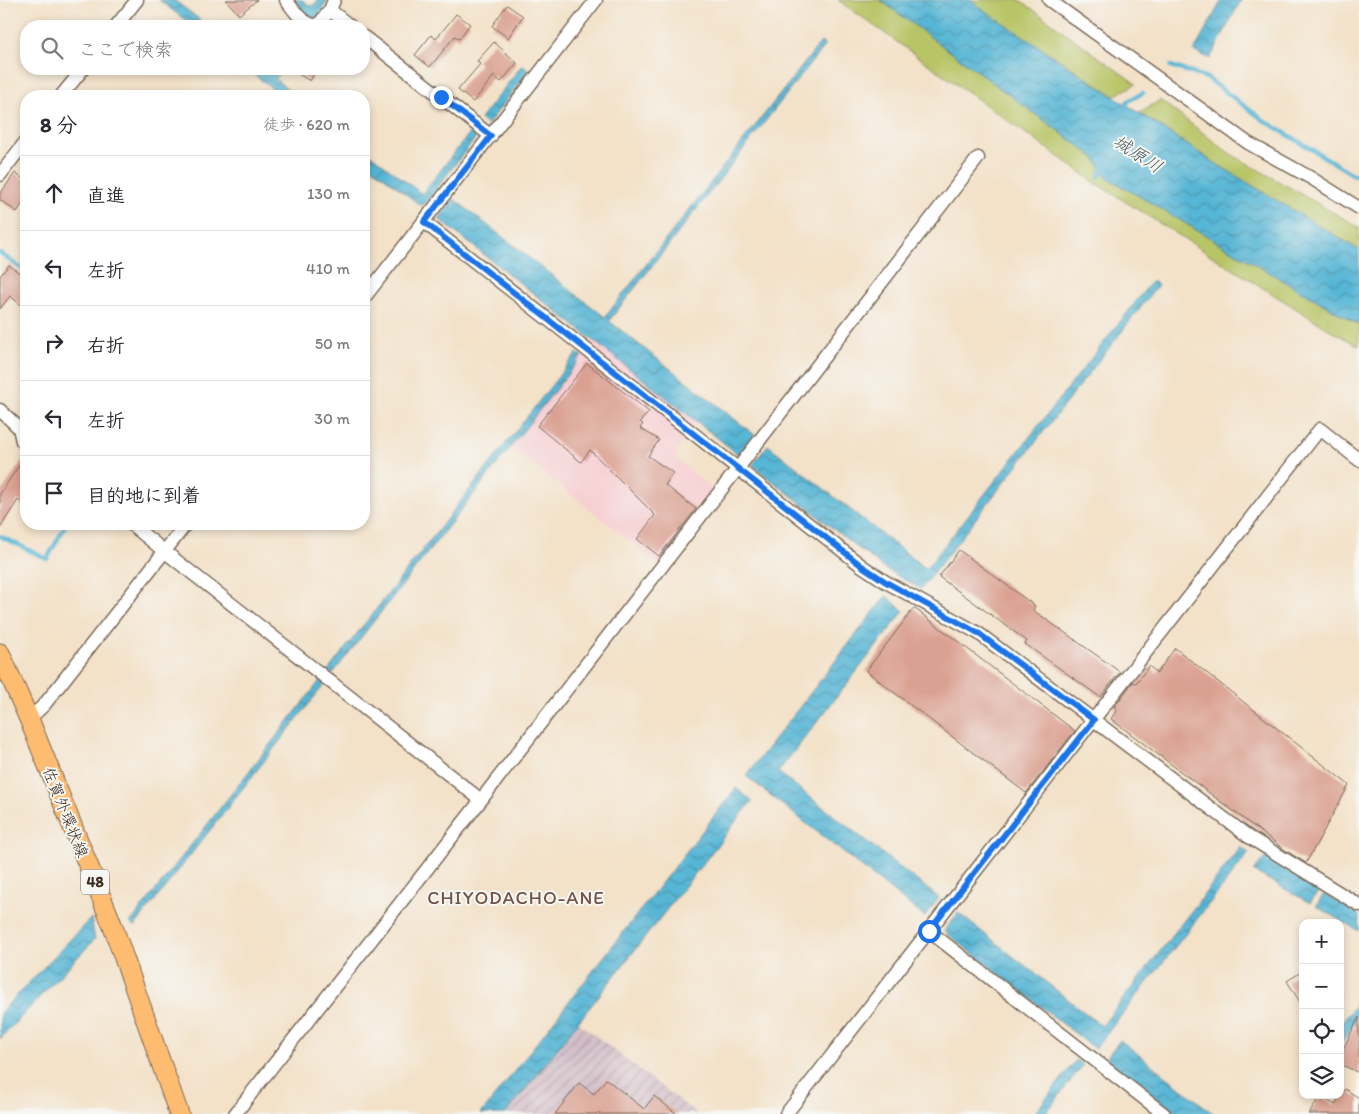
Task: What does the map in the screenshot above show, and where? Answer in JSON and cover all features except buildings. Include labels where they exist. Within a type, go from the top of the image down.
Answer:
[{"type":"main road","name":"佐賀外環状線","points":[[2,663],[29,719],[112,924],[179,1114]]},
{"type":"street","points":[[121,20],[137,0]]},
{"type":"street","points":[[286,0],[300,17],[305,20]]},
{"type":"street","points":[[370,290],[596,0]]},
{"type":"street","points":[[1049,0],[1248,143],[1311,178],[1359,208]]},
{"type":"street","points":[[1065,0],[1092,32]]},
{"type":"street","points":[[322,20],[332,5],[345,20]]},
{"type":"street","points":[[370,42],[491,136]]},
{"type":"street","points":[[67,90],[78,75]]},
{"type":"street","points":[[0,175],[20,149]]},
{"type":"street","points":[[235,1114],[481,800],[978,158]]},
{"type":"street","points":[[424,222],[862,566],[886,582],[978,633],[1249,837],[1359,905]]},
{"type":"street","points":[[0,410],[19,428],[20,432]]},
{"type":"street","points":[[786,1114],[1320,429],[1359,460]]},
{"type":"street","points":[[138,530],[481,800]]},
{"type":"street","points":[[29,719],[44,705],[181,530]]},
{"type":"street","points":[[929,931],[1164,1114]]},
{"type":"shaded area","points":[[597,335],[701,416],[674,456],[722,498],[667,570],[510,446]]},
{"type":"shaded area","points":[[575,1020],[697,1114],[502,1114]]},
{"type":"green space","points":[[838,0],[880,0],[1094,157],[1108,178],[1359,325],[1359,346],[1335,333],[1097,184]]},
{"type":"green space","points":[[972,0],[1020,0],[1136,84],[1114,96],[979,7]]},
{"type":"green space","points":[[1160,100],[1229,153],[1359,227],[1359,250],[1210,160],[1140,113]]},
{"type":"water","points":[[159,0],[174,0],[200,20],[185,20]]},
{"type":"water","points":[[294,0],[303,0],[309,6],[314,5],[318,0],[328,0],[316,20],[309,20]]},
{"type":"water","name":"城原川","points":[[880,0],[972,0],[979,7],[1210,160],[1359,250],[1359,325],[1108,178],[1094,157]]},
{"type":"water","points":[[1222,0],[1241,0],[1210,59],[1194,51]]},
{"type":"water","points":[[821,42],[825,45],[609,321],[755,435],[739,455],[440,220],[440,217],[454,199],[605,317]]},
{"type":"water","points":[[522,65],[529,71],[487,125],[480,119]]},
{"type":"water","points":[[255,75],[278,75],[275,79],[289,90],[274,90]]},
{"type":"water","points":[[472,130],[478,135],[424,204],[420,205],[370,166],[370,154],[422,194]]},
{"type":"water","points":[[1152,281],[1158,285],[921,589],[885,569],[752,465],[768,445],[926,569]]},
{"type":"water","points":[[577,353],[582,356],[134,927],[130,923]]},
{"type":"water","points":[[886,596],[904,611],[778,772],[939,898],[925,917],[746,776]]},
{"type":"water","points":[[736,788],[752,801],[506,1114],[481,1114]]},
{"type":"water","points":[[1241,847],[1249,853],[1095,1049],[944,931],[958,913],[1102,1026]]},
{"type":"water","points":[[1266,857],[1319,891],[1310,903],[1253,871]]},
{"type":"water","points":[[1324,894],[1359,915],[1359,931],[1344,922],[1344,919],[1338,919],[1316,906]]},
{"type":"water","points":[[91,918],[95,939],[0,1039],[0,1013]]},
{"type":"water","points":[[1359,1001],[1355,1019],[1344,1039],[1344,1019]]},
{"type":"water","points":[[1120,1040],[1214,1114],[1177,1114],[1106,1058]]},
{"type":"water","points":[[1076,1060],[1083,1065],[1045,1114],[1034,1114]]},
{"type":"waterway","points":[[1171,66],[1207,78],[1262,119],[1359,178]]},
{"type":"waterway","points":[[1125,109],[1128,101],[1143,93]]},
{"type":"waterway","points":[[1099,177],[1104,166]]},
{"type":"waterway","points":[[0,253],[20,268]]},
{"type":"waterway","points":[[0,536],[47,559],[63,530]]},
{"type":"district","name":"CHIYODACHO-ANE","points":[[516,897]]},
{"type":"route","points":[[441,97],[491,136],[424,222],[862,566],[886,582],[978,633],[1094,720],[929,931]]}]
